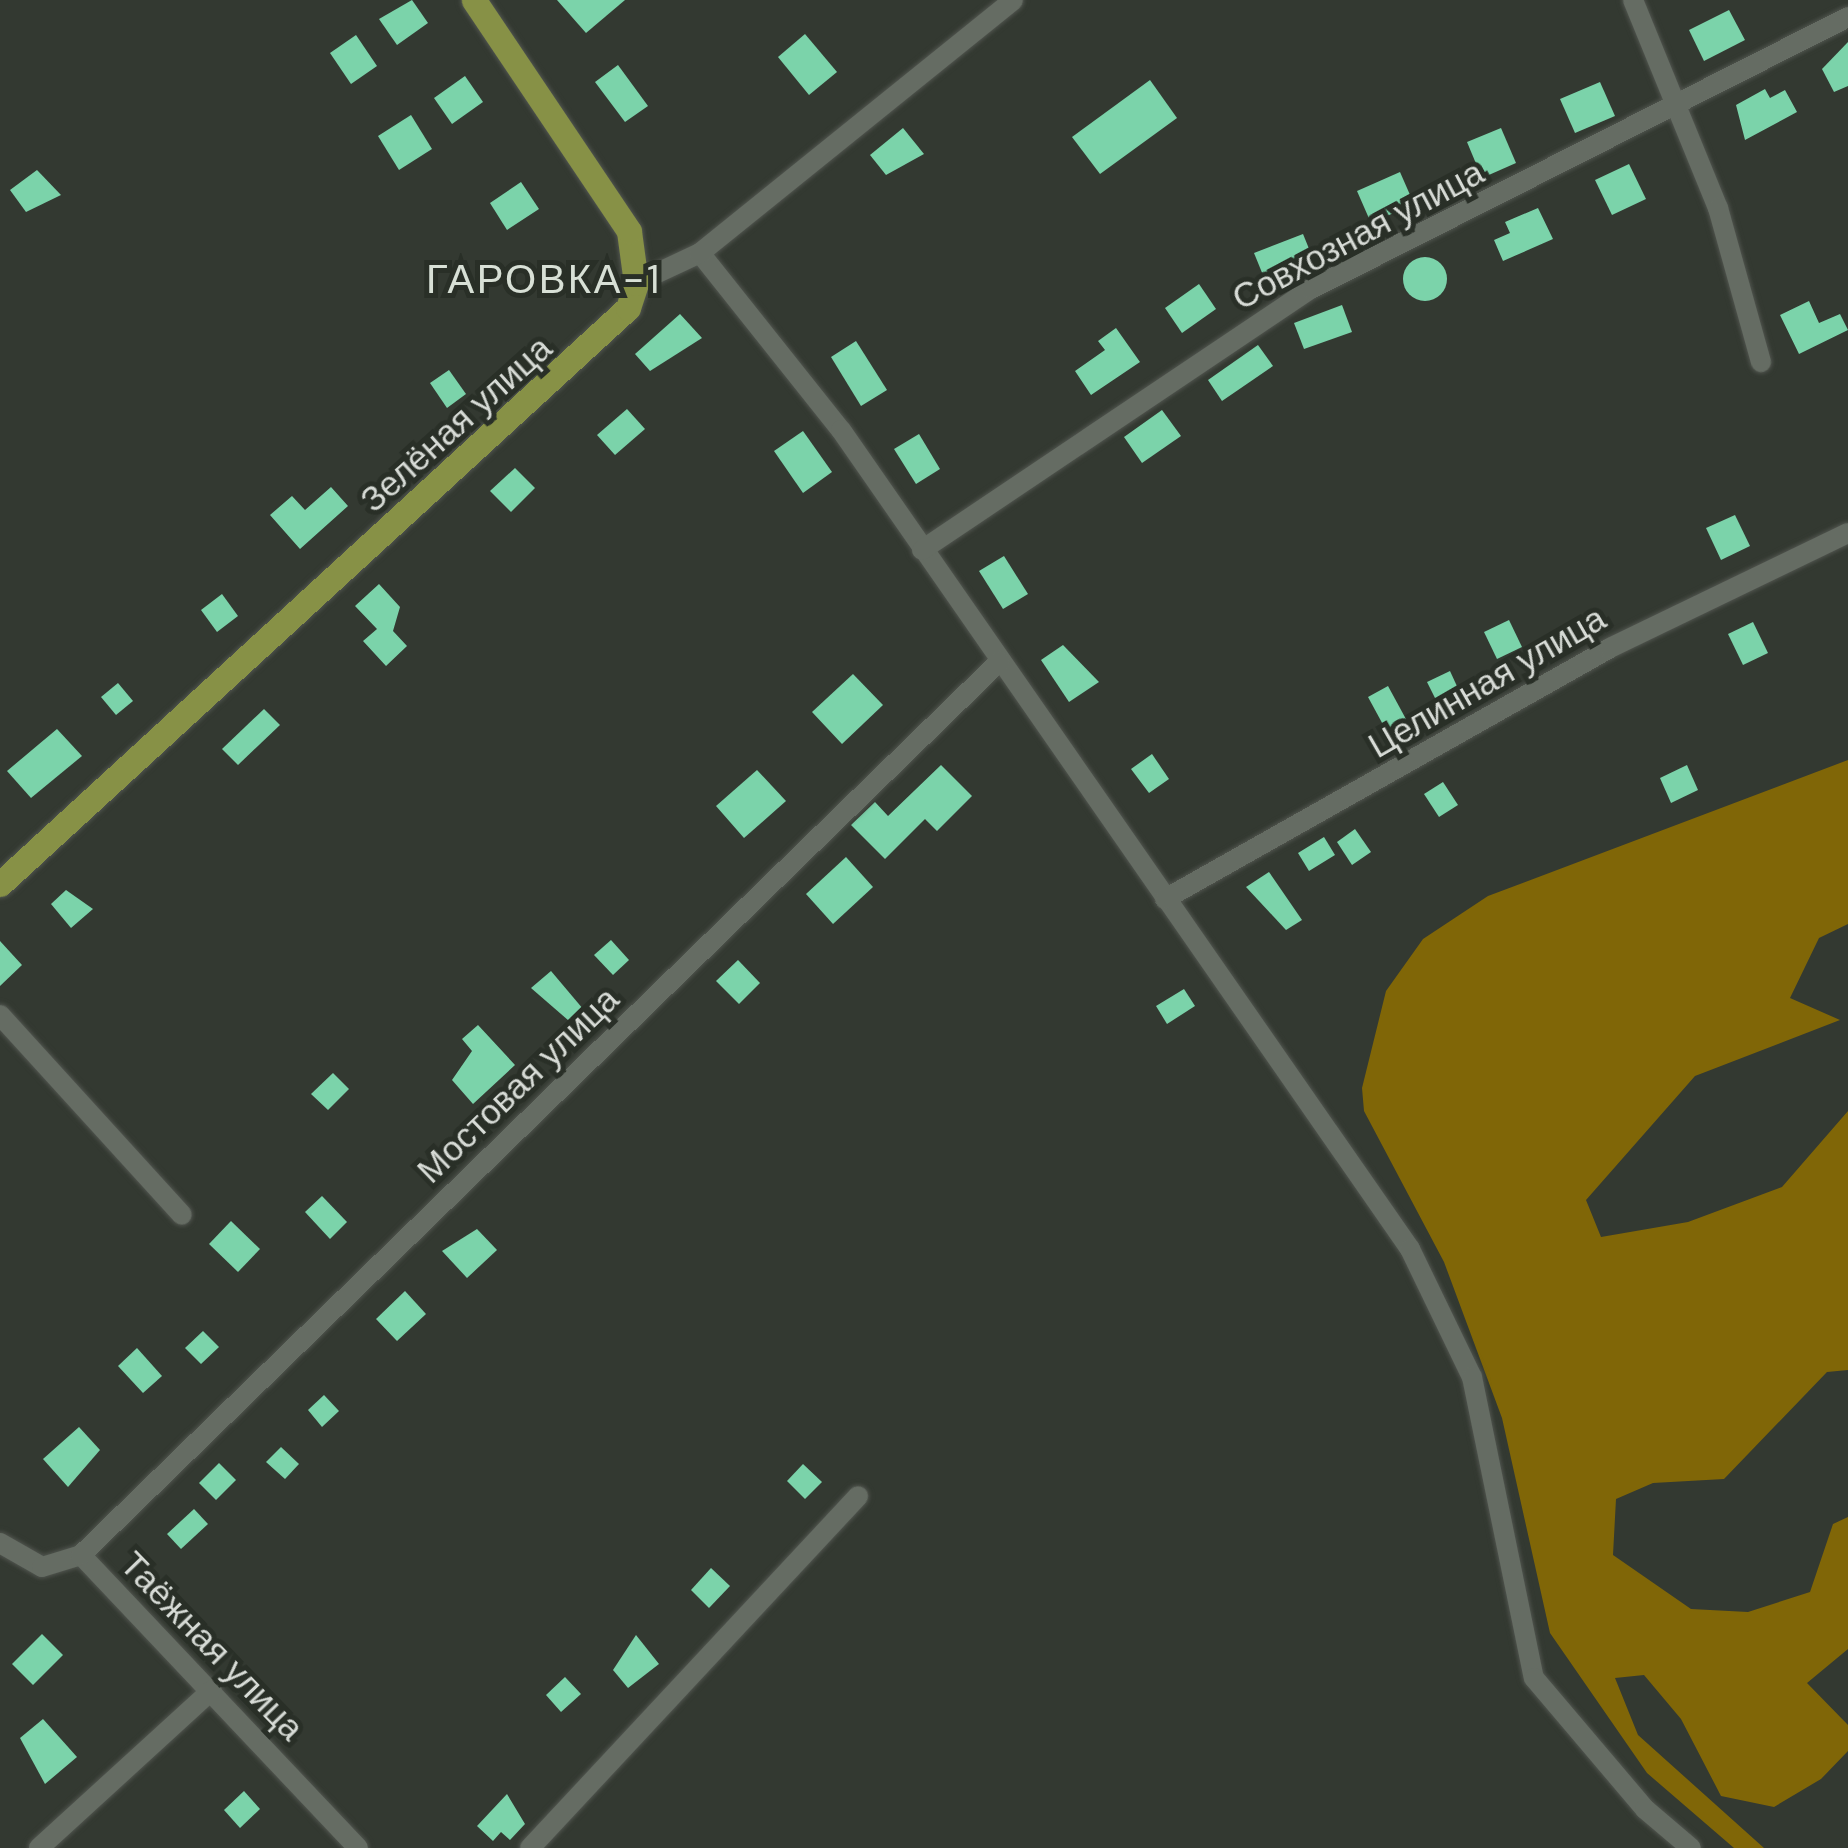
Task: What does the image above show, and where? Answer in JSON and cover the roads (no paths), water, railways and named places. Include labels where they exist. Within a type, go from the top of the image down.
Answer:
[{"type":"main road","points":[[474,0],[609,196],[629,231],[636,283]]},
{"type":"main road","name":"Зелёная улица","points":[[0,884],[606,336],[636,283]]},
{"type":"street","points":[[636,283],[700,254],[1013,0]]},
{"type":"street","points":[[1633,0],[1674,111],[1718,208],[1761,362]]},
{"type":"street","name":"Совхозная улица","points":[[922,550],[1265,316],[1674,111],[1848,17]]},
{"type":"street","points":[[700,254],[774,341],[1410,1249],[1472,1377],[1534,1678],[1645,1809],[1691,1848]]},
{"type":"street","name":"Целинная улица","points":[[1164,899],[1610,648],[1848,533]]},
{"type":"street","name":"Мостовая улица","points":[[81,1555],[1000,661]]},
{"type":"street","points":[[0,1015],[182,1215]]},
{"type":"street","points":[[530,1848],[858,1496]]},
{"type":"street","name":"Таёжная улица","points":[[0,1543],[42,1568],[81,1555],[358,1848]]},
{"type":"street","points":[[39,1848],[212,1690]]},
{"type":"district","name":"ГАРОВКА-1","points":[[544,279]]}]
